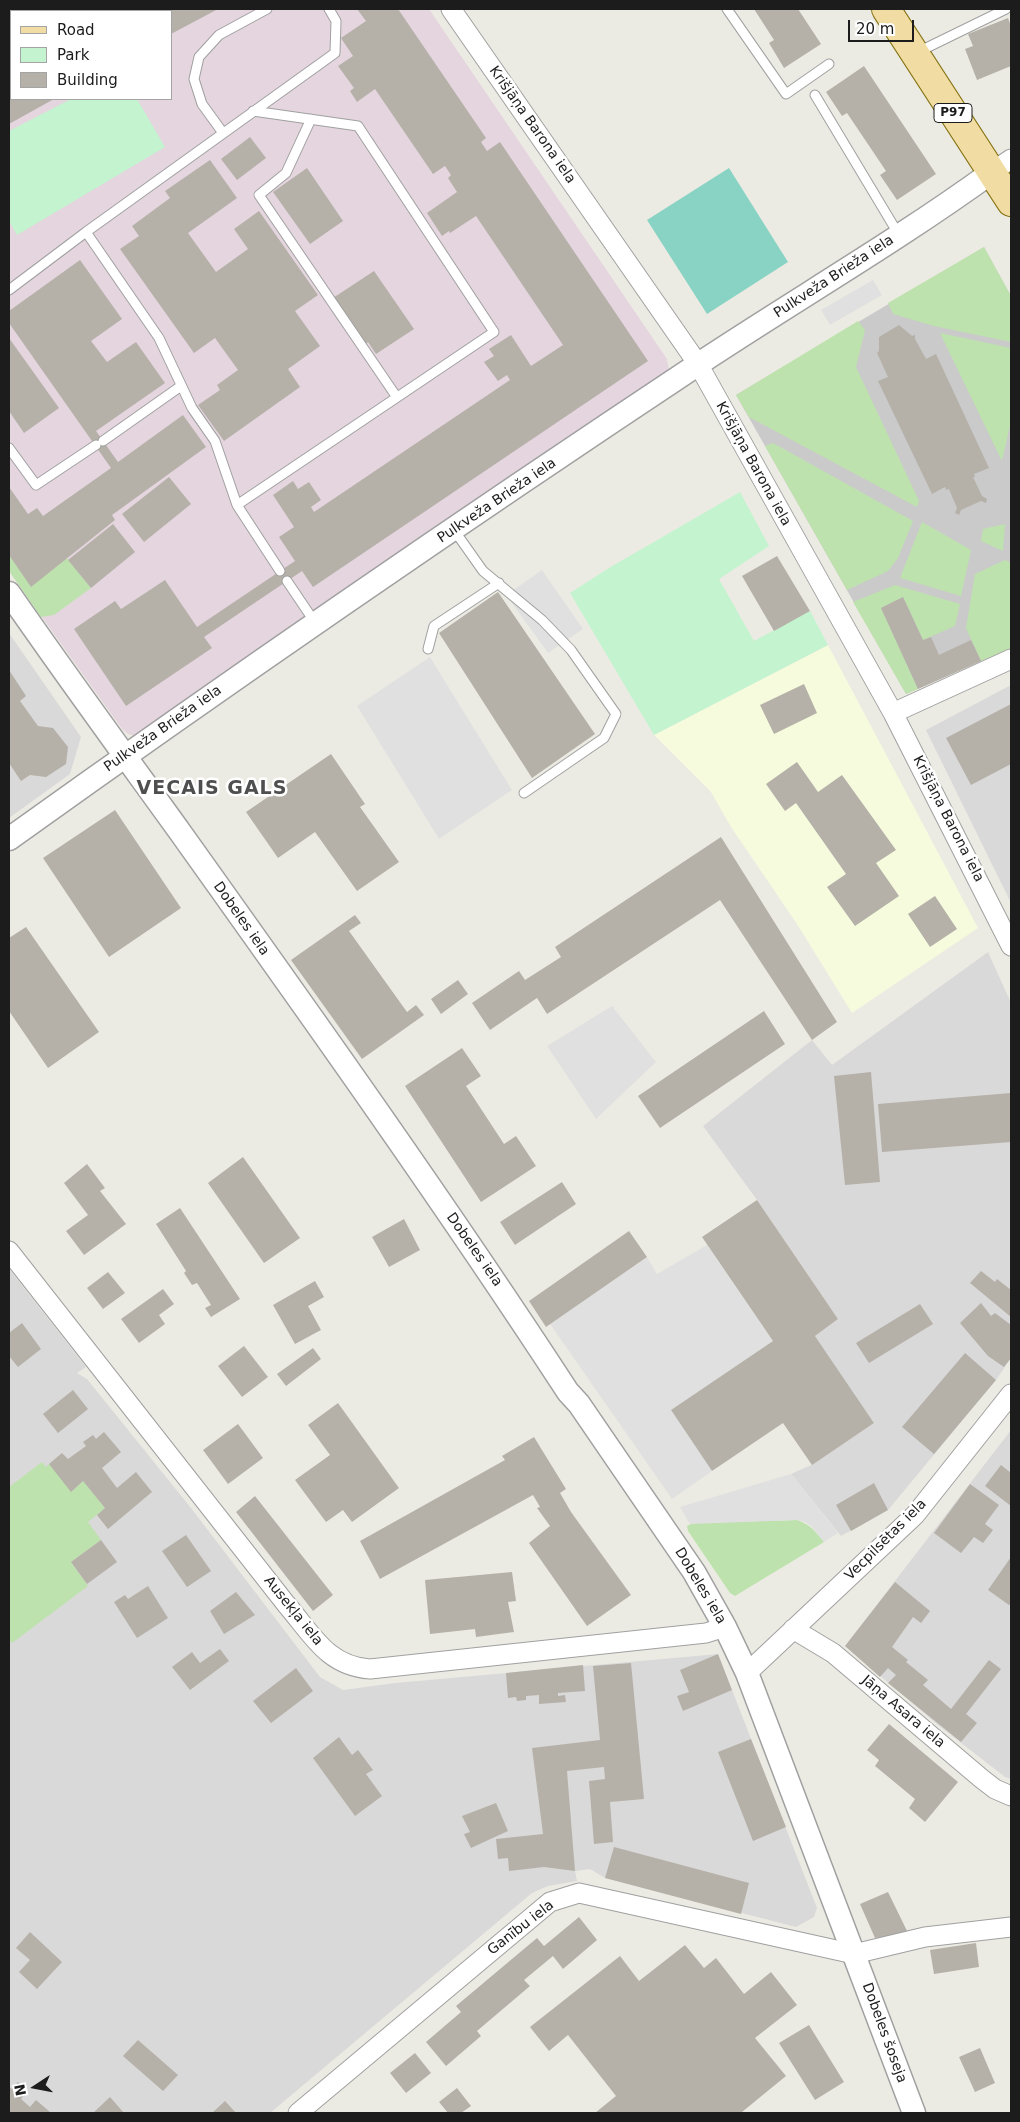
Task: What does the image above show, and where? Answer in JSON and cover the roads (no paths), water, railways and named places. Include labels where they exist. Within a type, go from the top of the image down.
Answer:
[{"type":"main road","name":"P97","points":[[886,9],[915,54],[1002,166],[1011,202]]},
{"type":"street","name":"Krišjāņa Barona iela","points":[[451,9],[698,364],[893,713],[1011,946]]},
{"type":"street","name":"Pulkveža Brieža iela","points":[[9,839],[316,624],[698,364],[947,205],[1002,166]]},
{"type":"street","name":"Dobeles iela","points":[[9,594],[242,919],[493,1278],[568,1392],[579,1404],[694,1572],[725,1626],[747,1673],[854,1954]]},
{"type":"street","points":[[893,713],[1011,659]]},
{"type":"street","name":"Ausekļa iela","points":[[9,1251],[286,1604],[323,1648],[344,1664],[354,1668],[379,1668],[706,1633],[725,1626]]},
{"type":"street","name":"Vecpilsētas iela","points":[[747,1673],[915,1515],[1011,1394]]},
{"type":"street","name":"Jāņa Asara iela","points":[[793,1629],[833,1653],[982,1779],[995,1789],[1011,1796]]},
{"type":"street","name":"Ganību iela","points":[[298,2113],[550,1902],[579,1893],[854,1954]]},
{"type":"street","points":[[854,1954],[925,1937],[1011,1927]]},
{"type":"street","name":"Dobeles šoseja","points":[[854,1954],[914,2113]]},
{"type":"lane","points":[[223,133],[202,104],[194,79],[199,57],[219,35],[267,9]]},
{"type":"lane","points":[[9,290],[86,232],[335,53],[336,22],[329,9]]},
{"type":"lane","points":[[727,9],[786,94],[829,64]]},
{"type":"lane","points":[[915,54],[1006,9]]},
{"type":"lane","points":[[815,95],[900,235]]},
{"type":"lane","points":[[237,505],[396,396],[494,332],[358,126],[253,111]]},
{"type":"lane","points":[[311,119],[286,173],[259,195],[396,396]]},
{"type":"lane","points":[[86,232],[159,338],[192,408],[215,441],[237,505],[280,571]]},
{"type":"lane","points":[[9,448],[36,485],[182,386]]},
{"type":"lane","points":[[454,530],[483,571],[542,620],[571,650],[616,714],[604,738],[524,794]]},
{"type":"lane","points":[[287,581],[316,624]]},
{"type":"lane","points":[[428,649],[434,626],[499,583]]},
{"type":"district","name":"VECAIS GALS","points":[[212,789]]}]
